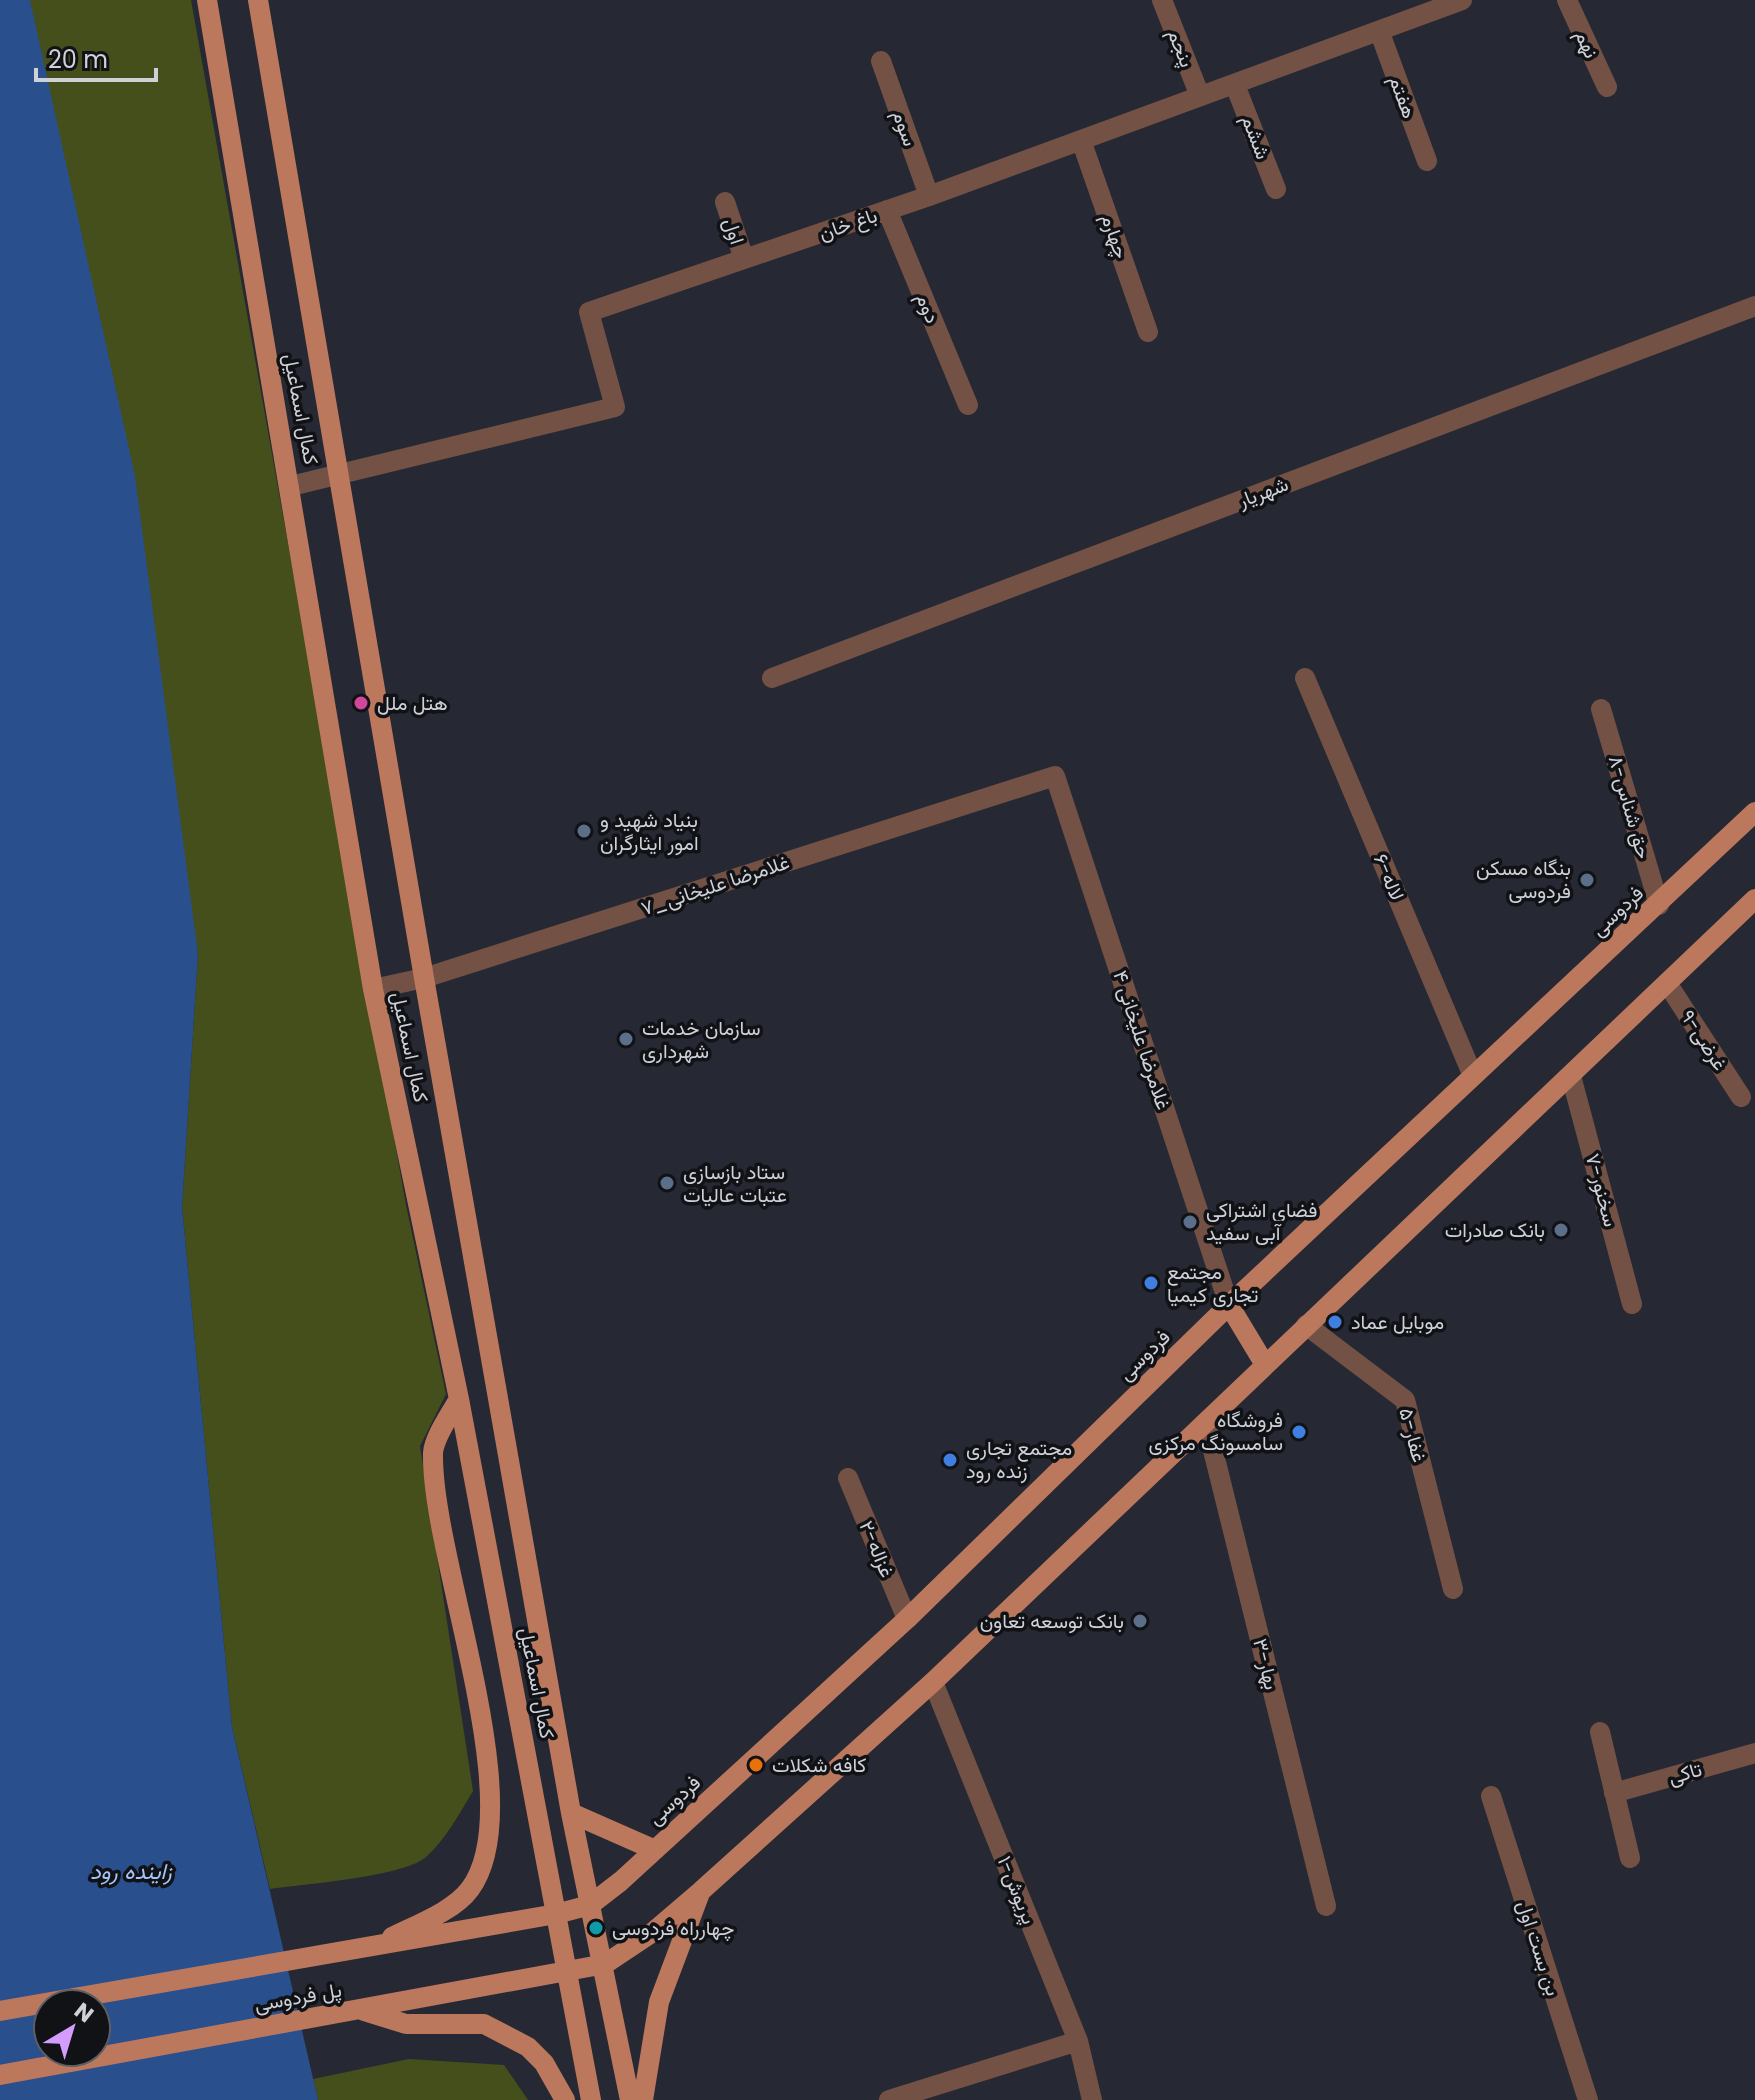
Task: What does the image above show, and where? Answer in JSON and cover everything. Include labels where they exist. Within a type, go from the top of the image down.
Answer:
[{"type":"main road","name":"کمال اسماعیل","points":[[207,0],[373,989],[459,1399],[591,2100]]},
{"type":"main road","name":"کمال اسماعیل","points":[[258,0],[341,474],[424,978],[571,1813],[605,1964],[630,2100]]},
{"type":"main road","name":"فردوسی","points":[[556,1914],[590,1905],[655,1850],[907,1619],[1229,1305],[1755,812]]},
{"type":"main road","points":[[605,1964],[653,1932],[701,1891],[933,1682],[1264,1363],[1755,899]]},
{"type":"main road","points":[[1229,1305],[1264,1363]]},
{"type":"main road","points":[[367,1949],[420,1923],[469,1891],[483,1866],[489,1836],[489,1785],[482,1726],[433,1451],[459,1399]]},
{"type":"main road","points":[[571,1813],[655,1850]]},
{"type":"main road","points":[[643,2100],[659,2002],[701,1891]]},
{"type":"main road","name":"پل فردوسی","points":[[0,2011],[556,1914]]},
{"type":"main road","name":"پل فردوسی","points":[[0,2075],[605,1964]]},
{"type":"main road","points":[[360,2010],[406,2024],[484,2024],[528,2047],[544,2063],[565,2100]]},
{"type":"street","name":"پنجم","points":[[1162,0],[1200,96]]},
{"type":"street","name":"باغ خان","points":[[341,474],[615,407],[589,312],[929,196],[1380,33],[1462,0]]},
{"type":"street","name":"نهم","points":[[1567,0],[1607,87]]},
{"type":"street","name":"هفتم","points":[[1380,33],[1427,161]]},
{"type":"street","name":"سوم","points":[[881,61],[929,196]]},
{"type":"street","name":"ششم","points":[[1235,85],[1276,189]]},
{"type":"street","name":"چهارم","points":[[1081,140],[1148,332]]},
{"type":"street","name":"اول","points":[[725,202],[744,259]]},
{"type":"street","name":"دوم","points":[[887,210],[968,405]]},
{"type":"street","name":"شهریار","points":[[772,678],[1755,306]]},
{"type":"street","points":[[291,486],[341,474]]},
{"type":"street","name":"۶-لاله","points":[[1305,678],[1473,1076]]},
{"type":"street","name":"۸-حق شناس","points":[[1601,709],[1659,905]]},
{"type":"street","name":"۷_غلامرضا علیخانی","points":[[373,989],[424,978],[1055,776]]},
{"type":"street","name":"۴ غلامرضا علیخانی","points":[[1055,776],[1229,1305]]},
{"type":"street","name":"۹-غرضی","points":[[1667,983],[1741,1097]]},
{"type":"street","name":"۷-سخنور","points":[[1571,1076],[1632,1304]]},
{"type":"street","name":"۵-غفار","points":[[1306,1325],[1405,1400],[1453,1589]]},
{"type":"street","name":"۳-بهار","points":[[1206,1422],[1326,1906]]},
{"type":"street","name":"۲-غزاله","points":[[848,1478],[907,1619]]},
{"type":"street","name":"۱-پریوش","points":[[933,1682],[1078,2041],[1092,2100]]},
{"type":"street","points":[[1600,1732],[1630,1858]]},
{"type":"street","name":"تاکی","points":[[1614,1793],[1755,1753]]},
{"type":"street","name":"بن بست اول","points":[[1491,1796],[1588,2100]]},
{"type":"street","points":[[889,2100],[1078,2041]]},
{"type":"green space","points":[[28,0],[191,0],[406,1205],[446,1394],[420,1446],[473,1791],[446,1834],[426,1857],[397,1870],[375,1875],[270,1889],[232,1727],[182,1207],[198,954]]},
{"type":"green space","points":[[409,2059],[504,2065],[528,2100],[318,2100],[313,2079]]},
{"type":"water","name":"زاینده رود","points":[[0,0],[30,0],[135,476],[198,954],[182,1207],[232,1727],[318,2100],[0,2100]]},
{"type":"place","name":"هتل ملل","points":[[361,703]]},
{"type":"place","name":"بنیاد شهید و امور ایثارگران","points":[[584,831]]},
{"type":"place","name":"بنگاه مسکن فردوسی","points":[[1587,880]]},
{"type":"place","name":"سازمان خدمات شهرداری","points":[[626,1039]]},
{"type":"place","name":"ستاد بازسازی عتبات عالیات","points":[[667,1183]]},
{"type":"place","name":"فضای اشتراکی آبی سفید","points":[[1190,1222]]},
{"type":"place","name":"بانک صادرات","points":[[1561,1230]]},
{"type":"place","name":"مجتمع تجاری کیمیا","points":[[1151,1283]]},
{"type":"place","name":"موبایل عماد","points":[[1335,1322]]},
{"type":"place","name":"فروشگاه سامسونگ مرکزی","points":[[1299,1432]]},
{"type":"place","name":"مجتمع تجاری زنده رود","points":[[950,1460]]},
{"type":"place","name":"بانک توسعه تعاون","points":[[1140,1621]]},
{"type":"place","name":"کافه شکلات","points":[[756,1765]]},
{"type":"place","name":"چهارراه فردوسی","points":[[596,1928]]}]
